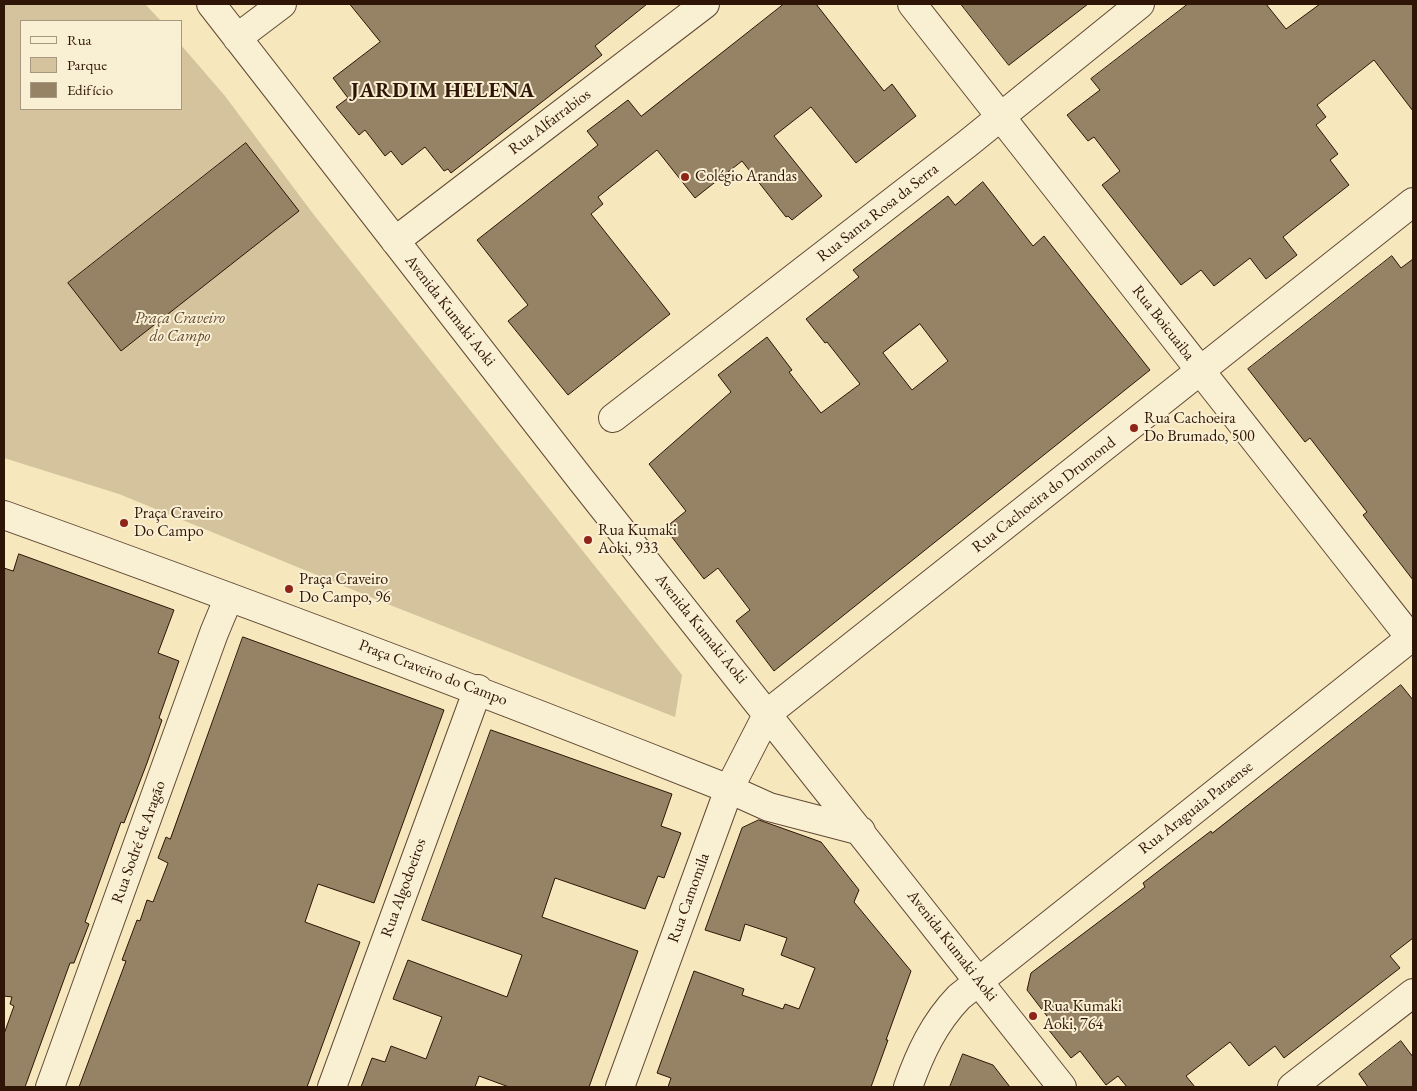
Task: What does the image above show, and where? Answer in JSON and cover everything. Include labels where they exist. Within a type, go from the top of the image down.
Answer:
[{"type":"street","name":"Avenida Kumaki Aoki","points":[[211,4],[582,480],[1062,1087]]},
{"type":"street","points":[[237,38],[282,4]]},
{"type":"street","name":"Rua Alfarrabios","points":[[395,241],[705,4]]},
{"type":"street","name":"Rua Boicuaiba","points":[[912,4],[1412,638]]},
{"type":"street","name":"Rua Santa Rosa da Serra","points":[[613,418],[967,144],[1140,4]]},
{"type":"street","name":"Rua Cachoeira do Drumond","points":[[768,713],[1413,202]]},
{"type":"street","name":"Praça Craveiro do Campo","points":[[4,515],[478,690],[729,789],[769,807],[861,831]]},
{"type":"street","name":"Rua Sodré de Aragão","points":[[50,1087],[214,633],[229,597]]},
{"type":"street","name":"Rua Araguaia Paraense","points":[[908,1087],[926,1043],[944,1014],[959,997],[1412,638]]},
{"type":"street","name":"Rua Algodoeiros","points":[[332,1087],[478,690]]},
{"type":"street","name":"Rua Camomila","points":[[620,1087],[729,789],[768,713]]},
{"type":"street","points":[[1292,1087],[1413,993]]},
{"type":"green space","name":"Praça Craveiro do Campo","points":[[4,4],[145,4],[160,20],[20,20],[20,110],[182,110],[182,46],[225,96],[314,215],[682,675],[675,717],[395,607],[119,494],[4,458]]},
{"type":"building","points":[[350,4],[647,4],[595,46],[602,55],[451,173],[448,169],[444,171],[425,147],[402,165],[391,151],[385,156],[365,130],[359,135],[336,107],[348,98],[333,78],[380,42]]},
{"type":"building","points":[[784,4],[816,4],[884,91],[892,84],[916,116],[856,163],[811,107],[774,136],[822,196],[792,220],[788,216],[786,217],[742,161],[695,198],[657,150],[598,197],[603,204],[591,214],[670,314],[568,395],[508,321],[528,305],[477,240],[598,145],[587,131],[628,100],[641,116]]},
{"type":"building","points":[[961,4],[1088,4],[1009,65]]},
{"type":"building","points":[[1188,4],[1266,4],[1286,29],[1320,4],[1413,4],[1413,111],[1374,60],[1317,105],[1326,117],[1316,125],[1338,154],[1330,160],[1349,185],[1283,237],[1297,255],[1266,279],[1250,258],[1214,286],[1201,270],[1181,285],[1102,185],[1120,171],[1094,137],[1088,141],[1067,115],[1100,90],[1091,79]]},
{"type":"building","points":[[246,143],[299,211],[121,351],[68,283]]},
{"type":"building","points":[[983,182],[1033,246],[1044,236],[1150,370],[774,671],[736,621],[750,610],[718,568],[704,579],[665,528],[686,511],[649,464],[731,392],[718,375],[767,337],[792,370],[789,372],[821,413],[860,384],[806,319],[859,277],[853,270],[948,196],[955,205]],"holes":[[[920,324],[948,361],[912,390],[883,353]]]},
{"type":"building","points":[[1392,256],[1401,268],[1413,259],[1413,580],[1363,515],[1367,512],[1310,438],[1305,442],[1248,369]]},
{"type":"building","points":[[19,554],[174,610],[158,653],[179,661],[159,718],[162,720],[147,763],[124,823],[121,822],[85,922],[89,924],[74,963],[70,963],[25,1087],[4,1087],[4,1034],[14,1006],[10,1004],[12,997],[4,996],[4,568],[13,571]]},
{"type":"building","points":[[243,637],[444,710],[374,903],[318,884],[305,922],[360,942],[307,1087],[79,1087],[126,961],[122,960],[137,920],[140,921],[147,900],[153,902],[168,863],[158,858],[166,837],[170,839]]},
{"type":"building","points":[[1401,685],[1413,700],[1413,938],[1390,956],[1400,968],[1284,1058],[1275,1046],[1249,1066],[1230,1042],[1186,1076],[1195,1087],[1127,1087],[1118,1076],[1106,1085],[1080,1051],[1071,1058],[1044,1024],[1050,1020],[1027,990],[1031,973],[1145,887],[1143,883],[1211,831],[1212,833]]},
{"type":"building","points":[[491,730],[672,794],[661,826],[681,833],[664,878],[658,876],[645,909],[555,878],[542,917],[638,951],[589,1087],[509,1087],[479,1076],[475,1087],[361,1087],[372,1058],[385,1062],[391,1046],[426,1059],[442,1017],[393,999],[408,960],[507,997],[522,955],[422,920]]},
{"type":"building","points":[[759,820],[821,842],[859,890],[854,902],[911,971],[871,1087],[668,1087],[671,1078],[657,1073],[694,971],[744,989],[742,995],[783,1009],[785,1004],[799,1009],[815,968],[781,955],[787,938],[745,924],[740,941],[705,930],[742,828]]},
{"type":"building","points":[[1401,1041],[1413,1057],[1413,1087],[1368,1087],[1359,1074]]},
{"type":"building","points":[[963,1054],[993,1065],[1010,1087],[950,1087]]},
{"type":"place","name":"Colégio Arandas","points":[[685,177]]},
{"type":"place","name":"Rua Cachoeira Do Brumado, 500","points":[[1134,428]]},
{"type":"place","name":"Praça Craveiro Do Campo","points":[[124,523]]},
{"type":"place","name":"Rua Kumaki Aoki, 933","points":[[588,540]]},
{"type":"place","name":"Praça Craveiro Do Campo, 96","points":[[289,589]]},
{"type":"place","name":"Rua Kumaki Aoki, 764","points":[[1033,1016]]},
{"type":"district","name":"JARDIM HELENA","points":[[443,91]]}]
